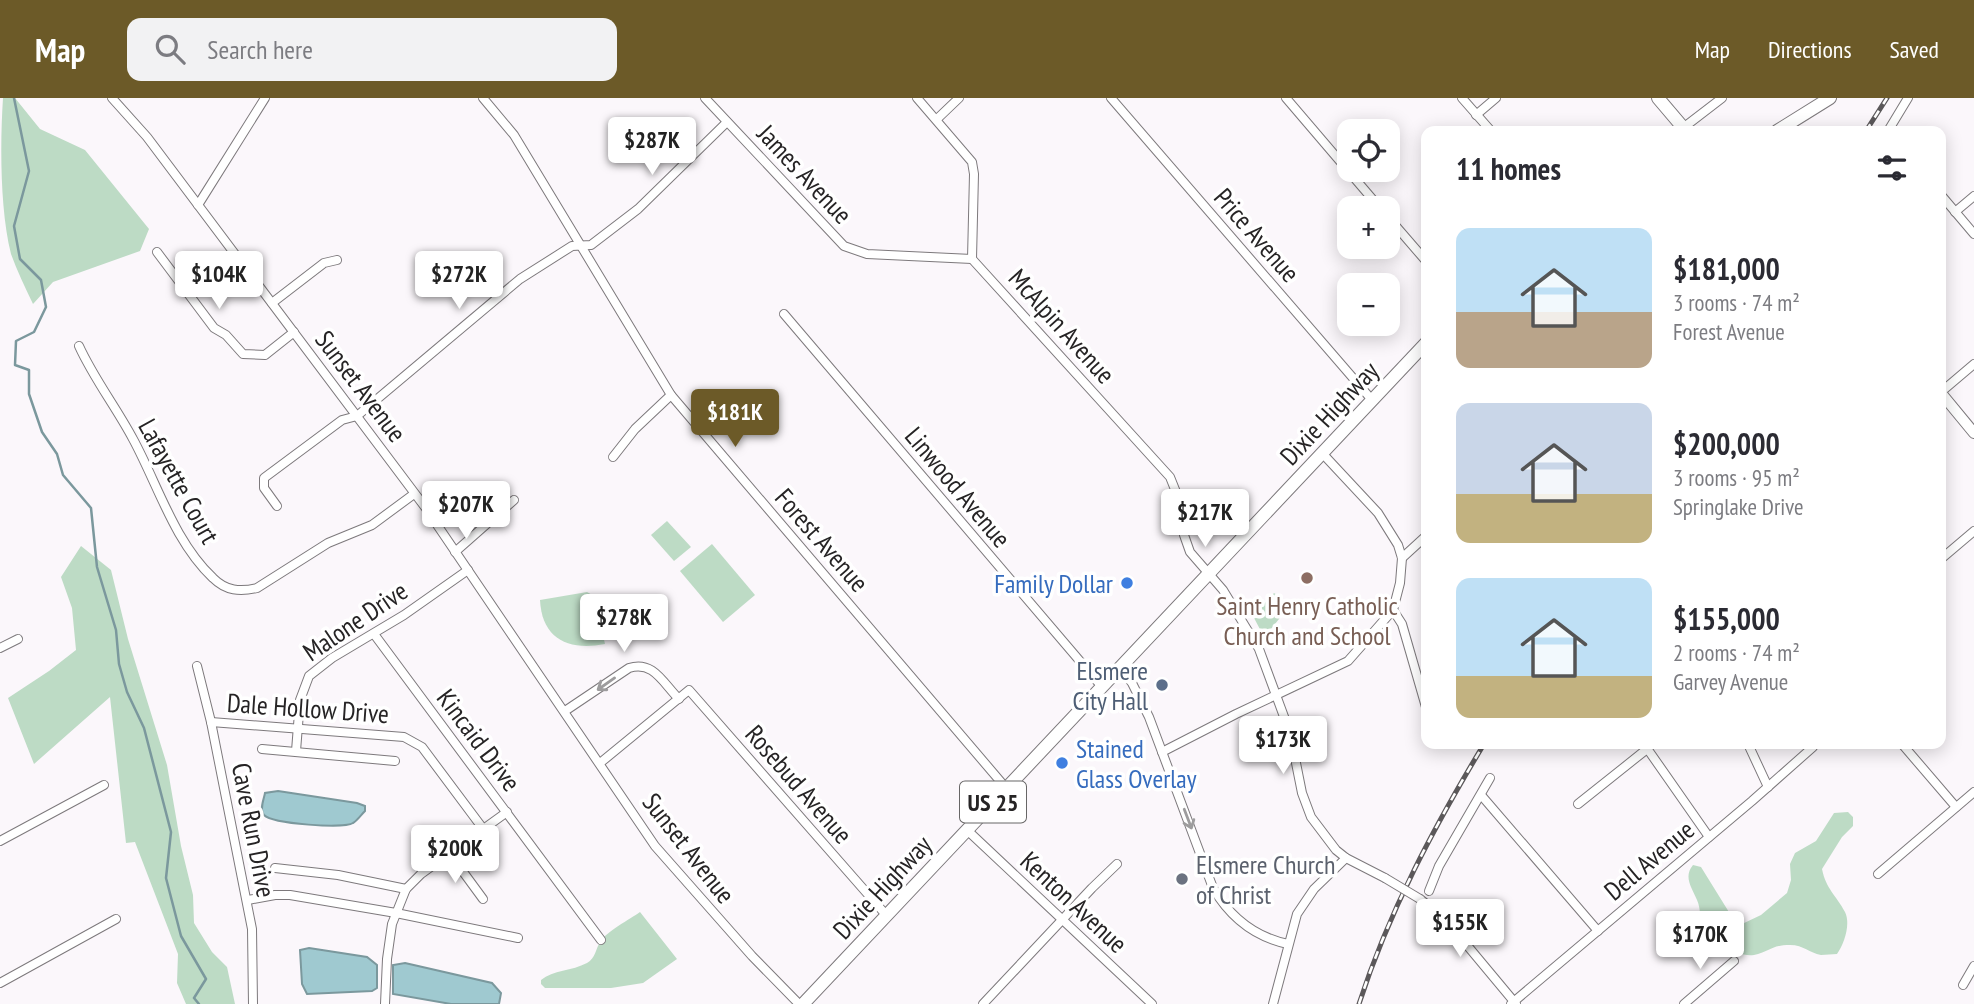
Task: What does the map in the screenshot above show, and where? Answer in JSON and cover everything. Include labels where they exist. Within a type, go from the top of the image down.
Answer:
[{"type":"main road","points":[[1658,98],[1682,126]]},
{"type":"main road","points":[[1785,126],[1830,98]]},
{"type":"main road","name":"Dixie Highway","points":[[801,1004],[1421,348]]},
{"type":"main road","points":[[1946,399],[1974,433]]},
{"type":"street","name":"Sunset Avenue","points":[[112,98],[148,137],[414,494],[655,846],[752,956],[801,1004]]},
{"type":"street","points":[[198,205],[265,98]]},
{"type":"street","name":"Forest Avenue","points":[[483,98],[514,135],[671,395],[1006,788]]},
{"type":"street","name":"James Avenue","points":[[705,98],[844,246],[867,254],[972,259]]},
{"type":"street","name":"McAlpin Avenue","points":[[917,98],[972,162],[972,259],[1170,477],[1180,502],[1187,546],[1196,561],[1223,590],[1259,649],[1290,733],[1302,793],[1311,817],[1346,858]]},
{"type":"street","points":[[937,119],[959,98]]},
{"type":"street","name":"Price Avenue","points":[[1111,98],[1372,400]]},
{"type":"street","points":[[1286,98],[1370,196]]},
{"type":"street","points":[[1462,98],[1486,126]]},
{"type":"street","points":[[1476,115],[1496,98]]},
{"type":"street","points":[[1690,126],[1722,98]]},
{"type":"street","points":[[1891,126],[1908,98]]},
{"type":"street","points":[[277,506],[264,488],[264,478],[342,420],[357,416],[509,287],[572,246],[591,245],[638,209],[727,122]]},
{"type":"street","points":[[1955,212],[1974,196]]},
{"type":"street","points":[[1946,201],[1974,234]]},
{"type":"street","points":[[1400,231],[1421,255]]},
{"type":"street","points":[[157,252],[214,328],[226,335],[243,354],[265,355],[294,332]]},
{"type":"street","points":[[272,303],[324,263],[337,260]]},
{"type":"street","name":"Linwood Avenue","points":[[783,314],[1101,687]]},
{"type":"street","name":"Lafayette Court","points":[[79,346],[91,373],[133,438],[175,528],[213,579],[231,590],[257,588],[328,543],[372,525],[414,494]]},
{"type":"street","points":[[1946,389],[1974,364]]},
{"type":"street","points":[[613,457],[635,429],[671,395]]},
{"type":"street","points":[[1162,752],[1236,713],[1348,661],[1393,610],[1400,583],[1402,558],[1395,538],[1384,521],[1322,453]]},
{"type":"street","points":[[455,552],[514,500]]},
{"type":"street","points":[[1946,555],[1974,531]]},
{"type":"street","points":[[1402,558],[1421,541]]},
{"type":"street","name":"Malone Drive","points":[[296,751],[302,690],[309,676],[332,658],[374,634],[468,570]]},
{"type":"street","points":[[1393,610],[1402,624],[1421,690]]},
{"type":"street","name":"Kincaid Drive","points":[[374,634],[601,940]]},
{"type":"street","points":[[0,649],[18,639]]},
{"type":"street","points":[[565,711],[629,668],[640,665],[654,670],[679,699],[600,763]]},
{"type":"street","name":"Cave Run Drive","points":[[197,666],[247,900],[254,943],[253,1004]]},
{"type":"street","points":[[1120,668],[1132,683],[1162,752],[1213,888],[1220,900],[1249,928],[1265,937],[1288,944]]},
{"type":"street","name":"Rosebud Avenue","points":[[679,699],[689,690],[887,916]]},
{"type":"street","name":"Dale Hollow Drive","points":[[211,722],[395,735],[412,741],[422,747],[484,830]]},
{"type":"street","points":[[1578,804],[1642,749]]},
{"type":"street","points":[[1647,749],[1709,837]]},
{"type":"street","points":[[1750,749],[1768,787]]},
{"type":"street","name":"Dell Avenue","points":[[1514,1003],[1811,749]]},
{"type":"street","points":[[1906,749],[1955,807]]},
{"type":"street","points":[[262,750],[395,761]]},
{"type":"street","points":[[1429,891],[1439,866],[1490,778]]},
{"type":"street","points":[[0,841],[104,785]]},
{"type":"street","points":[[1878,874],[1974,792]]},
{"type":"street","points":[[1481,794],[1598,931]]},
{"type":"street","points":[[385,1004],[392,924],[406,889],[421,874],[507,812]]},
{"type":"street","name":"Kenton Avenue","points":[[967,830],[1152,1004]]},
{"type":"street","points":[[450,853],[483,899]]},
{"type":"street","points":[[1273,1004],[1297,914],[1306,899],[1346,858],[1420,898],[1446,920],[1514,1003]]},
{"type":"street","points":[[982,1004],[1117,864]]},
{"type":"street","points":[[275,868],[351,877],[406,889]]},
{"type":"street","points":[[247,900],[290,895],[518,938]]},
{"type":"street","points":[[0,983],[116,919]]},
{"type":"street","points":[[1684,1004],[1734,961]]},
{"type":"street","points":[[1963,985],[1974,966]]},
{"type":"green space","points":[[3,98],[15,98],[40,129],[85,150],[149,229],[140,251],[53,282],[33,304],[13,260],[7,237],[2,177]]},
{"type":"green space","points":[[667,521],[691,547],[674,561],[651,535]]},
{"type":"green space","points":[[712,544],[755,595],[723,622],[680,571]]},
{"type":"green space","points":[[81,546],[111,570],[128,639],[167,765],[181,846],[193,895],[194,923],[212,952],[227,967],[235,1004],[186,1004],[177,983],[178,954],[135,842],[126,843],[110,697],[34,764],[8,698],[76,650],[72,608],[61,577]]},
{"type":"green space","points":[[587,592],[594,596],[605,644],[580,646],[559,639],[546,624],[542,613],[540,600]]},
{"type":"green space","points":[[1274,593],[1284,605],[1279,611],[1283,614],[1267,634],[1263,635],[1253,616]]},
{"type":"green space","points":[[1848,812],[1853,817],[1853,826],[1842,837],[1822,869],[1829,887],[1847,917],[1846,934],[1837,954],[1821,955],[1790,945],[1778,946],[1754,955],[1740,954],[1726,946],[1704,926],[1689,878],[1693,865],[1701,867],[1732,917],[1742,924],[1761,915],[1787,893],[1791,880],[1790,864],[1795,853],[1816,841],[1834,813]]},
{"type":"green space","points":[[640,912],[677,959],[643,983],[611,988],[545,988],[541,984],[541,980],[546,977],[590,961],[604,937]]},
{"type":"water","points":[[278,791],[357,803],[365,806],[365,811],[347,825],[309,825],[280,821],[264,815],[262,810],[265,793]]},
{"type":"water","points":[[309,948],[367,957],[377,965],[377,988],[372,991],[307,994],[302,984],[300,950]]},
{"type":"water","points":[[405,963],[492,983],[501,993],[499,1004],[451,1004],[393,994],[393,965]]},
{"type":"waterway","points":[[14,98],[29,171],[14,226],[20,259],[41,280],[46,307],[34,332],[16,341],[15,365],[29,370],[29,394],[42,432],[57,454],[63,475],[91,508],[97,567],[116,630],[119,664],[127,692],[144,728],[171,832],[166,878],[181,936],[206,979],[194,998],[199,1004]]},
{"type":"railway","points":[[1869,126],[1887,98]]},
{"type":"railway","points":[[1359,1004],[1384,936],[1414,870],[1481,749]]},
{"type":"place","name":"Saint Henry Catholic Church and School","points":[[1307,578]]},
{"type":"place","name":"Family Dollar","points":[[1127,583]]},
{"type":"place","name":"Elsmere City Hall","points":[[1162,685]]},
{"type":"place","name":"Stained Glass Overlay","points":[[1062,763]]},
{"type":"place","name":"Elsmere Church of Christ","points":[[1182,879]]}]
